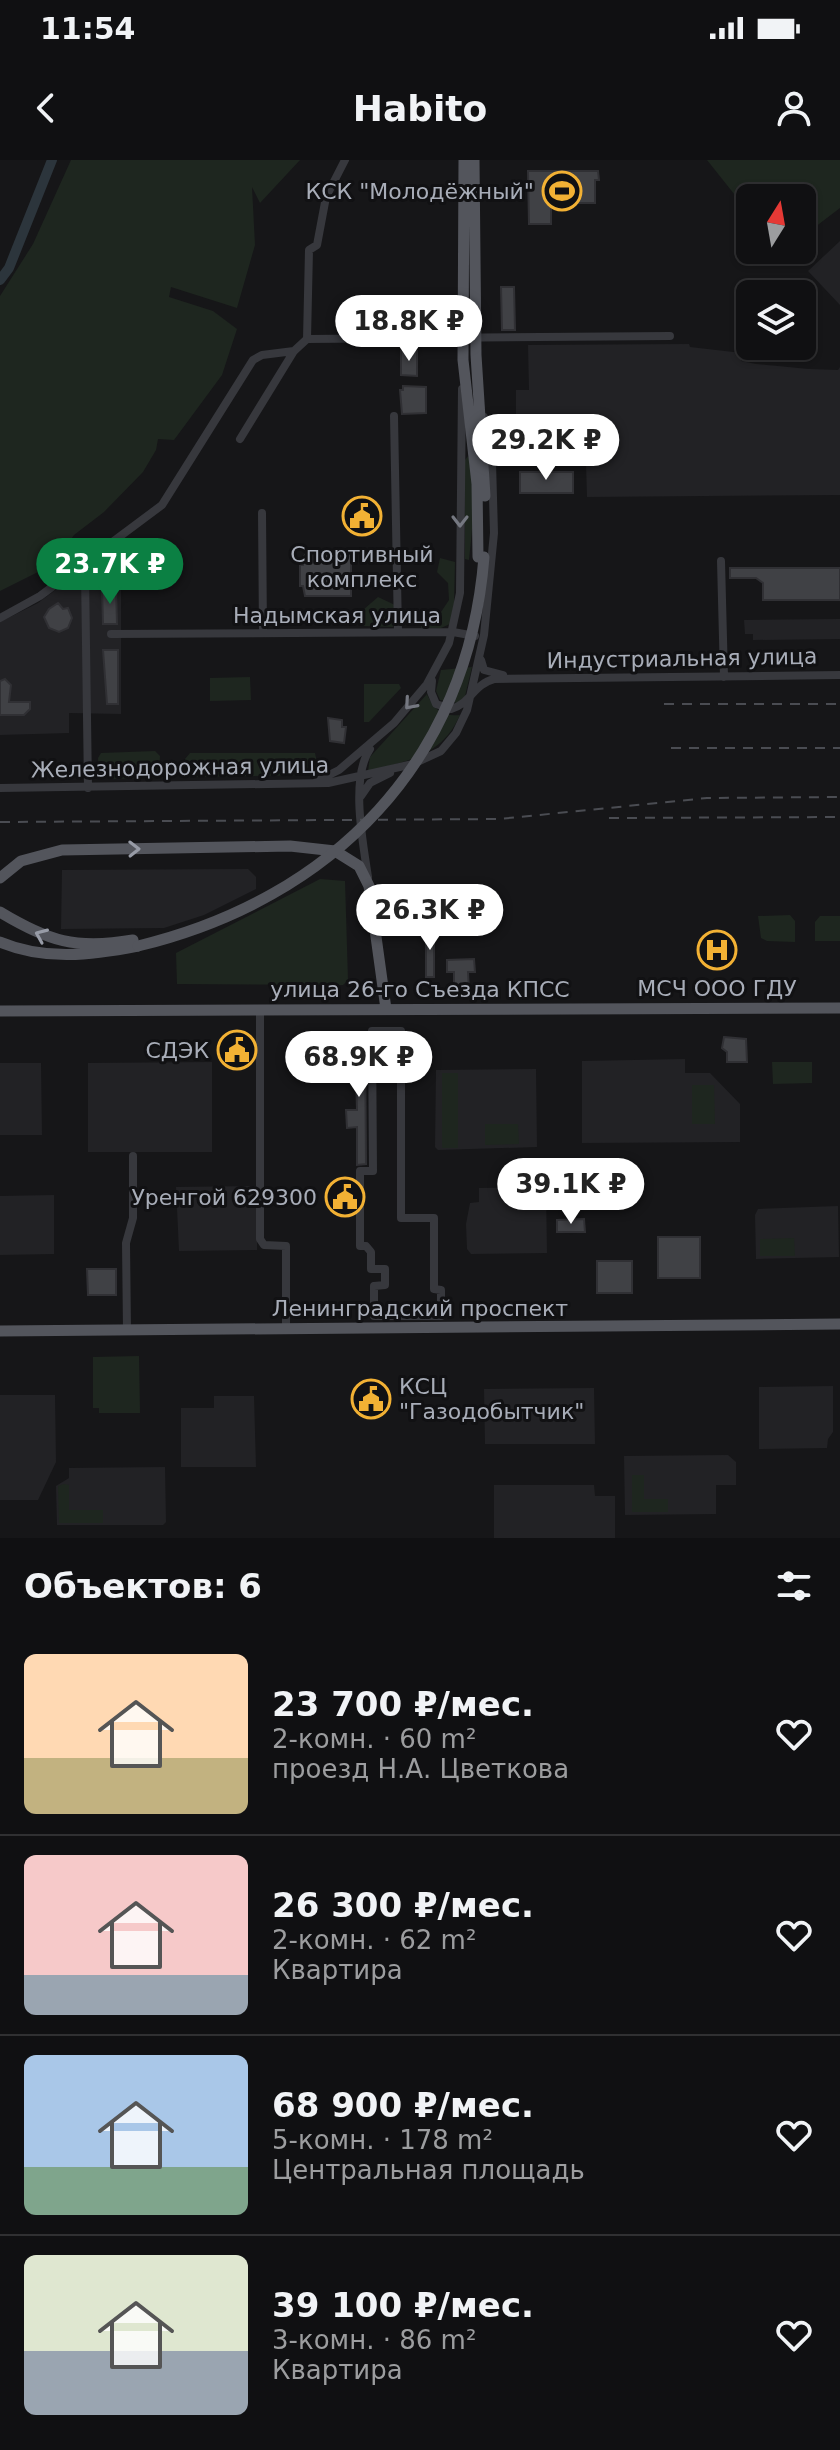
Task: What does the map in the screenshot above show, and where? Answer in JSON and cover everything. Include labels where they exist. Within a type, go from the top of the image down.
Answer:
[{"type":"main road","points":[[0,942],[50,955],[96,953],[209,926],[268,899],[325,861],[372,817],[425,748],[454,689],[475,618],[481,557],[484,488],[478,385],[470,337],[464,160]]},
{"type":"main road","points":[[474,160],[470,337],[463,360],[477,484],[481,557]]},
{"type":"main road","points":[[0,878],[21,861],[62,850],[306,846],[335,851],[359,866],[369,886],[386,1009]]},
{"type":"main road","points":[[3,912],[30,930],[64,943],[136,943]]},
{"type":"main road","name":"улица 26-го Съезда КПСС","points":[[0,1011],[840,1008]]},
{"type":"main road","name":"Ленинградский проспект","points":[[0,1331],[840,1324]]},
{"type":"street","points":[[307,339],[309,250],[317,245],[326,197],[345,160]]},
{"type":"street","points":[[240,439],[294,351],[307,339],[670,336]]},
{"type":"street","points":[[0,618],[24,607],[162,505],[253,360],[262,355],[294,351]]},
{"type":"street","points":[[301,785],[332,775],[380,736],[412,703],[435,673],[453,632],[460,593],[463,360]]},
{"type":"street","points":[[360,797],[370,783],[428,758],[447,745],[460,725],[471,693],[480,656],[492,565],[494,507],[490,446],[478,385]]},
{"type":"street","points":[[394,416],[398,632]]},
{"type":"street","points":[[262,513],[263,633]]},
{"type":"street","points":[[721,561],[724,677]]},
{"type":"street","points":[[85,573],[88,788]]},
{"type":"street","points":[[453,632],[475,636],[480,656]]},
{"type":"street","name":"Надымская улица","points":[[111,634],[453,632]]},
{"type":"street","name":"Индустриальная улица","points":[[480,656],[482,668],[488,672],[524,678]]},
{"type":"street","name":"Индустриальная улица","points":[[435,673],[431,692],[436,704],[441,707],[460,707],[471,693],[490,680],[840,675]]},
{"type":"street","points":[[369,886],[360,797],[361,776],[366,755],[380,736]]},
{"type":"street","name":"Железнодорожная улица","points":[[0,788],[301,785],[335,783],[413,764]]},
{"type":"street","points":[[260,1009],[260,1239],[264,1245],[286,1246],[286,1329]]},
{"type":"street","points":[[372,1031],[401,1031],[401,1218],[434,1218],[434,1289],[441,1290],[441,1316],[374,1316],[374,1286],[385,1285],[385,1269],[371,1269],[371,1252],[366,1246],[360,1246],[360,1171],[373,1171],[372,1031]]},
{"type":"street","points":[[127,1330],[126,1243],[133,1218],[133,1156]]},
{"type":"shaded area","points":[[71,160],[300,160],[260,203],[252,187],[255,245],[237,308],[171,287],[169,297],[213,311],[237,329],[222,375],[174,440],[158,439],[156,450],[143,472],[104,512],[74,535],[61,554],[36,566],[38,572],[0,591],[0,296],[33,244]]},
{"type":"shaded area","points":[[707,160],[840,160],[840,208],[816,226],[816,184],[736,184],[736,196]]},
{"type":"shaded area","points":[[840,241],[840,305],[808,271]]},
{"type":"shaded area","points":[[689,344],[690,347],[736,352],[736,360],[756,364],[809,369],[838,370],[840,367],[840,495],[587,497],[585,428],[516,427],[516,390],[529,390],[528,345]]},
{"type":"shaded area","points":[[468,456],[474,492],[469,560],[465,559],[465,460]]},
{"type":"shaded area","points":[[440,558],[455,562],[450,624],[441,628],[421,628],[422,616],[441,612],[449,600],[448,583],[437,572]]},
{"type":"shaded area","points":[[93,564],[93,581],[121,584],[121,714],[69,713],[69,733],[0,735],[0,622],[38,603]]},
{"type":"shaded area","points":[[378,597],[395,605],[393,627],[363,626],[363,610]]},
{"type":"shaded area","points":[[840,619],[840,639],[753,640],[753,634],[745,634],[744,620]]},
{"type":"shaded area","points":[[472,667],[465,696],[458,703],[440,700],[436,691],[441,670]]},
{"type":"shaded area","points":[[250,677],[251,700],[210,701],[210,678]]},
{"type":"shaded area","points":[[364,684],[399,684],[401,688],[369,722],[364,722]]},
{"type":"shaded area","points":[[427,694],[439,711],[460,715],[453,729],[444,740],[422,755],[368,771],[370,757]]},
{"type":"shaded area","points":[[155,751],[160,756],[159,778],[109,779],[99,774],[98,758],[101,753]]},
{"type":"shaded area","points":[[190,753],[315,753],[319,771],[314,775],[187,777],[185,759]]},
{"type":"shaded area","points":[[248,869],[256,877],[256,889],[204,915],[164,928],[61,929],[62,870]]},
{"type":"shaded area","points":[[320,879],[345,881],[348,980],[343,985],[177,984],[176,953]]},
{"type":"shaded area","points":[[790,915],[795,921],[795,942],[761,938],[758,916]]},
{"type":"shaded area","points":[[820,916],[840,916],[840,941],[815,941],[815,922]]},
{"type":"shaded area","points":[[685,1059],[685,1073],[710,1073],[740,1104],[740,1142],[582,1143],[582,1061]]},
{"type":"shaded area","points":[[212,1062],[212,1152],[88,1152],[88,1063]]},
{"type":"shaded area","points":[[772,1062],[812,1062],[812,1083],[773,1084]]},
{"type":"shaded area","points":[[0,1063],[41,1063],[42,1135],[0,1135]]},
{"type":"shaded area","points":[[536,1069],[537,1147],[438,1150],[435,1147],[436,1070]]},
{"type":"shaded area","points":[[442,1073],[458,1073],[458,1148],[442,1148]]},
{"type":"shaded area","points":[[692,1085],[714,1085],[715,1124],[692,1124]]},
{"type":"shaded area","points":[[485,1124],[518,1124],[519,1144],[485,1145]]},
{"type":"shaded area","points":[[257,1186],[257,1250],[179,1251],[176,1187]]},
{"type":"shaded area","points":[[546,1187],[547,1253],[471,1254],[467,1249],[466,1224],[470,1203],[479,1202],[479,1188]]},
{"type":"shaded area","points":[[54,1195],[54,1254],[0,1255],[0,1196]]},
{"type":"shaded area","points":[[838,1206],[839,1257],[756,1259],[755,1215],[758,1209]]},
{"type":"shaded area","points":[[794,1238],[795,1256],[760,1256],[760,1239]]},
{"type":"shaded area","points":[[139,1356],[140,1413],[99,1413],[99,1408],[93,1408],[93,1357]]},
{"type":"shaded area","points":[[833,1386],[833,1432],[827,1448],[759,1449],[759,1387]]},
{"type":"shaded area","points":[[594,1388],[595,1444],[485,1444],[484,1389]]},
{"type":"shaded area","points":[[0,1395],[55,1395],[56,1462],[38,1500],[0,1500]]},
{"type":"shaded area","points":[[214,1396],[254,1396],[256,1467],[181,1467],[181,1408],[214,1408]]},
{"type":"shaded area","points":[[728,1455],[736,1462],[736,1485],[716,1485],[716,1514],[625,1515],[624,1456]]},
{"type":"shaded area","points":[[165,1467],[166,1522],[163,1525],[57,1525],[56,1486],[69,1478],[69,1468]]},
{"type":"shaded area","points":[[632,1475],[644,1475],[644,1499],[668,1499],[668,1512],[632,1512]]},
{"type":"shaded area","points":[[69,1485],[69,1510],[103,1510],[103,1523],[59,1523],[58,1486]]},
{"type":"shaded area","points":[[494,1485],[594,1485],[595,1496],[615,1496],[615,1538],[494,1538]]},
{"type":"building","name":"КСК \"Молодёжный\"","points":[[528,171],[598,171],[595,203],[551,203],[551,224],[529,224]]},
{"type":"building","points":[[501,287],[514,287],[515,330],[502,330]]},
{"type":"building","points":[[401,351],[417,351],[417,376],[401,375]]},
{"type":"building","points":[[403,386],[426,387],[426,413],[402,414],[400,390]]},
{"type":"building","points":[[520,472],[573,472],[573,493],[520,493]]},
{"type":"building","points":[[309,552],[351,554],[351,596],[305,596],[303,586],[300,586],[300,565],[303,565],[304,556]]},
{"type":"building","points":[[730,568],[840,568],[840,600],[763,600],[763,583],[756,578],[730,578]]},
{"type":"building","points":[[102,587],[116,587],[117,624],[103,624]]},
{"type":"building","points":[[58,603],[63,609],[68,608],[72,618],[68,628],[59,632],[49,628],[44,617]]},
{"type":"building","points":[[103,650],[118,650],[118,704],[107,704]]},
{"type":"building","points":[[5,679],[11,685],[9,702],[30,702],[30,709],[24,715],[0,715],[0,681]]},
{"type":"building","points":[[328,718],[342,720],[342,727],[346,727],[344,743],[330,741]]},
{"type":"building","points":[[426,926],[433,926],[434,977],[426,977]]},
{"type":"building","points":[[474,959],[475,972],[468,972],[469,991],[454,991],[454,972],[447,972],[447,960]]},
{"type":"building","points":[[724,1037],[746,1039],[747,1062],[727,1062],[727,1052],[722,1048]]},
{"type":"building","points":[[356,1038],[365,1038],[366,1164],[357,1165],[357,1127],[347,1128],[346,1110],[357,1110],[356,1075],[346,1075],[346,1058],[356,1058]]},
{"type":"building","points":[[584,1219],[585,1232],[557,1232],[557,1220]]},
{"type":"building","points":[[658,1237],[700,1237],[700,1278],[658,1278]]},
{"type":"building","points":[[597,1261],[632,1261],[632,1293],[597,1293]]},
{"type":"building","points":[[87,1269],[116,1269],[116,1295],[88,1295]]},
{"type":"waterway","points":[[0,280],[9,268],[52,160]]},
{"type":"railway","points":[[664,704],[840,704]]},
{"type":"railway","points":[[671,748],[840,748]]},
{"type":"railway","points":[[0,822],[499,819],[707,798],[840,797]]},
{"type":"railway","points":[[609,818],[840,817]]},
{"type":"place","name":"КСК \"Молодёжный\"","points":[[562,191]]},
{"type":"place","name":"Спортивный комплекс","points":[[362,516]]},
{"type":"place","name":"МСЧ ООО ГДУ","points":[[717,950]]},
{"type":"place","name":"СДЭК","points":[[237,1050]]},
{"type":"place","name":"Уренгой 629300","points":[[345,1197]]},
{"type":"place","name":"КСЦ \"Газодобытчик\"","points":[[371,1399]]}]
